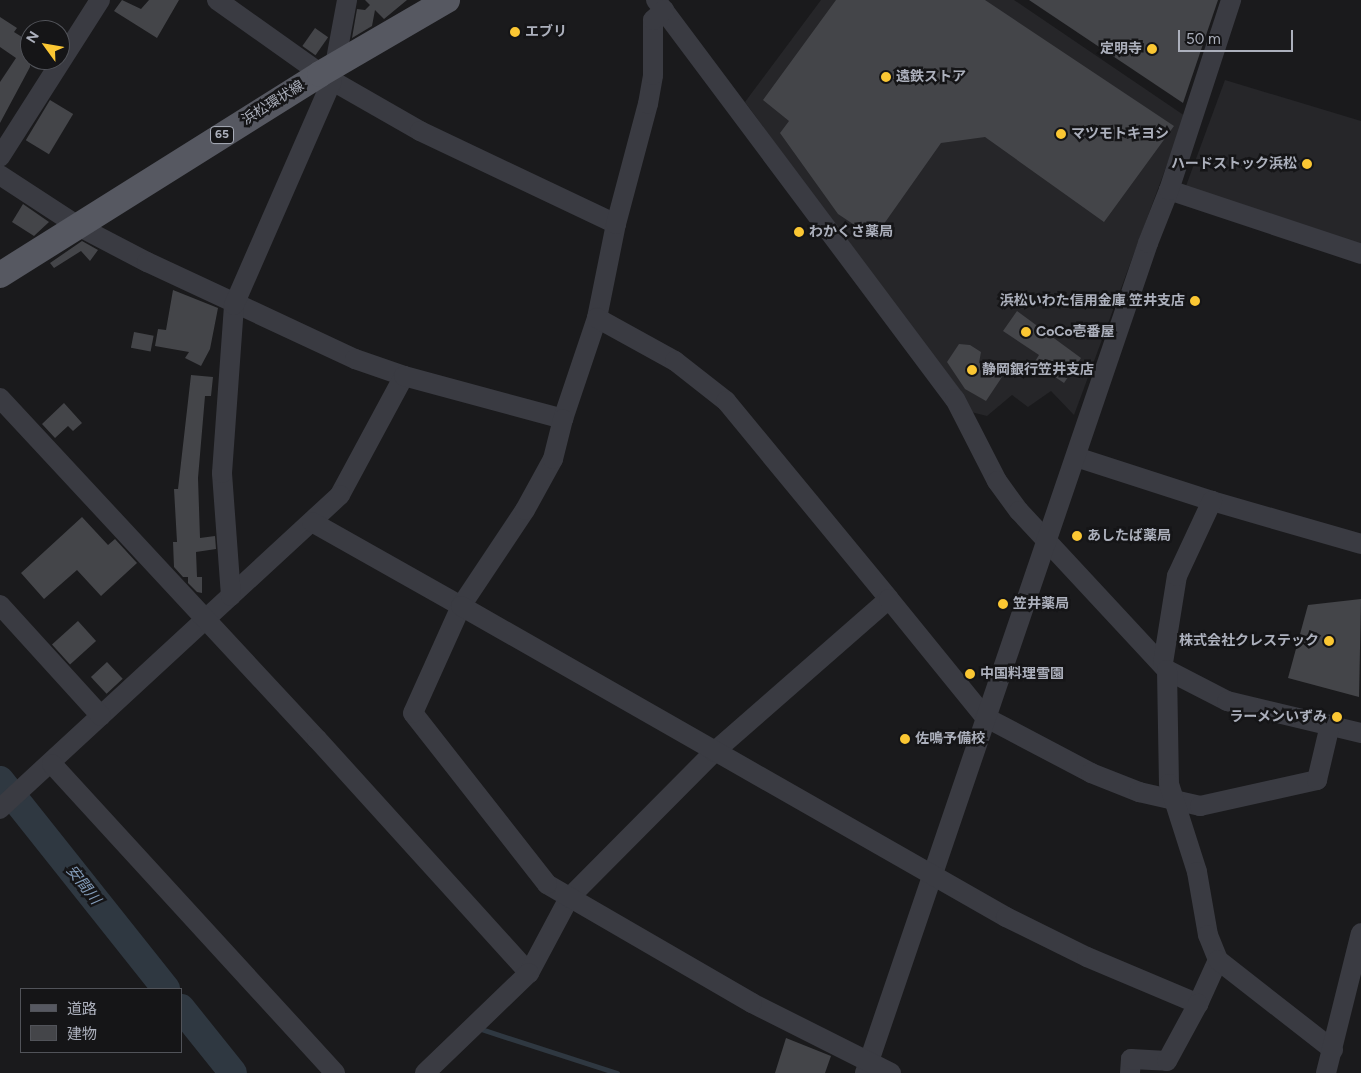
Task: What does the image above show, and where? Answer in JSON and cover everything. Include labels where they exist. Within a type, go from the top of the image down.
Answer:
[{"type":"main road","name":"浜松環状線","points":[[0,275],[447,0]]},
{"type":"street","points":[[0,157],[100,0]]},
{"type":"street","points":[[217,0],[420,131],[616,224]]},
{"type":"street","points":[[231,596],[222,473],[234,305],[329,73],[347,0]]},
{"type":"street","points":[[867,1067],[1148,243],[1169,190],[1231,0]]},
{"type":"street","points":[[891,1073],[867,1067],[752,1003],[547,884],[413,713],[461,606],[525,510],[553,459],[562,419],[597,318],[616,224],[653,75],[653,20],[664,5],[955,400],[997,481],[1046,541],[1165,666],[1227,700],[1361,733]]},
{"type":"street","points":[[0,175],[78,226],[234,305],[356,359],[404,376],[562,419]]},
{"type":"street","points":[[1169,190],[1361,254]]},
{"type":"street","points":[[597,318],[675,361],[726,401],[986,717],[1091,773],[1174,802],[1200,806],[1317,780],[1330,725]]},
{"type":"street","points":[[0,809],[52,764],[101,716],[206,621],[340,495],[404,376]]},
{"type":"street","points":[[0,398],[529,973]]},
{"type":"street","points":[[1076,457],[1212,501],[1361,544]]},
{"type":"street","points":[[1212,501],[1177,576],[1165,666],[1167,762],[1174,802],[1197,872],[1208,935],[1218,960],[1333,1050]]},
{"type":"street","points":[[312,522],[1006,917],[1088,957],[1198,1004]]},
{"type":"street","points":[[425,1073],[529,973],[569,898],[714,752],[890,599]]},
{"type":"street","points":[[0,605],[101,716]]},
{"type":"street","points":[[52,764],[335,1073]]},
{"type":"street","points":[[1326,1073],[1361,933]]},
{"type":"street","points":[[1130,1073],[1131,1058],[1167,1060],[1198,1004],[1218,960]]},
{"type":"shaded area","points":[[821,0],[1014,0],[1185,116],[1074,415],[1051,391],[1028,407],[1012,395],[987,416],[971,412],[745,102]]},
{"type":"shaded area","points":[[1225,80],[1361,121],[1361,245],[1186,186]]},
{"type":"building","points":[[122,0],[141,9],[149,0],[179,0],[157,38],[114,11]]},
{"type":"building","points":[[365,0],[407,0],[384,19],[375,10],[372,26],[352,38],[357,9],[365,10],[370,5]]},
{"type":"building","points":[[836,0],[985,0],[1174,126],[1104,222],[985,137],[941,143],[874,238],[838,214],[780,133],[789,121],[763,100]]},
{"type":"building","name":"定明寺","points":[[1029,0],[1218,0],[1183,103]]},
{"type":"building","points":[[0,17],[17,28],[14,32],[20,36],[20,70],[28,70],[0,123],[0,82],[16,58],[0,47]]},
{"type":"building","points":[[315,28],[328,37],[315,55],[302,46]]},
{"type":"building","points":[[50,100],[73,114],[49,154],[26,140]]},
{"type":"building","points":[[23,204],[49,222],[34,236],[12,222]]},
{"type":"building","points":[[82,241],[98,250],[90,261],[81,251],[54,268],[50,263]]},
{"type":"building","points":[[173,290],[218,308],[210,349],[201,366],[185,358],[189,352],[155,346],[158,329],[166,330]]},
{"type":"building","points":[[1017,311],[1081,358],[1064,383],[1034,363],[1039,355],[1003,331]]},
{"type":"building","points":[[134,332],[154,336],[151,352],[131,348]]},
{"type":"building","name":"静岡銀行笠井支店","points":[[959,344],[970,345],[981,352],[979,363],[1002,377],[986,401],[965,389],[947,362]]},
{"type":"building","points":[[191,375],[213,377],[211,396],[205,396],[198,478],[200,538],[215,536],[216,549],[196,552],[197,577],[183,577],[174,567],[173,542],[177,542],[174,489],[178,489]]},
{"type":"building","points":[[64,403],[82,423],[73,431],[68,426],[55,438],[42,424]]},
{"type":"building","points":[[82,517],[108,545],[115,539],[137,563],[101,596],[77,570],[44,599],[21,573]]},
{"type":"building","points":[[188,577],[202,577],[202,593],[197,592],[188,583]]},
{"type":"building","name":"株式会社クレステック","points":[[1361,599],[1359,697],[1288,678],[1308,605]]},
{"type":"building","points":[[78,621],[96,641],[70,664],[52,644]]},
{"type":"building","points":[[107,662],[123,679],[107,694],[91,677]]},
{"type":"building","points":[[786,1038],[831,1056],[825,1073],[775,1073]]},
{"type":"waterway","name":"安間川","points":[[0,780],[165,988]]},
{"type":"waterway","name":"安間川","points":[[182,1009],[233,1073]]},
{"type":"waterway","points":[[481,1029],[617,1073]]},
{"type":"place","name":"エブリ","points":[[515,32]]},
{"type":"place","name":"定明寺","points":[[1152,49]]},
{"type":"place","name":"遠鉄ストア","points":[[886,77]]},
{"type":"place","name":"マツモトキヨシ","points":[[1061,134]]},
{"type":"place","name":"ハードストック浜松","points":[[1307,164]]},
{"type":"place","name":"わかくさ薬局","points":[[799,232]]},
{"type":"place","name":"浜松いわた信用金庫 笠井支店","points":[[1195,301]]},
{"type":"place","name":"CoCo壱番屋","points":[[1026,332]]},
{"type":"place","name":"静岡銀行笠井支店","points":[[972,370]]},
{"type":"place","name":"あしたば薬局","points":[[1077,536]]},
{"type":"place","name":"笠井薬局","points":[[1003,604]]},
{"type":"place","name":"株式会社クレステック","points":[[1329,641]]},
{"type":"place","name":"中国料理雪園","points":[[970,674]]},
{"type":"place","name":"ラーメンいずみ","points":[[1337,717]]},
{"type":"place","name":"佐鳴予備校","points":[[905,739]]}]
